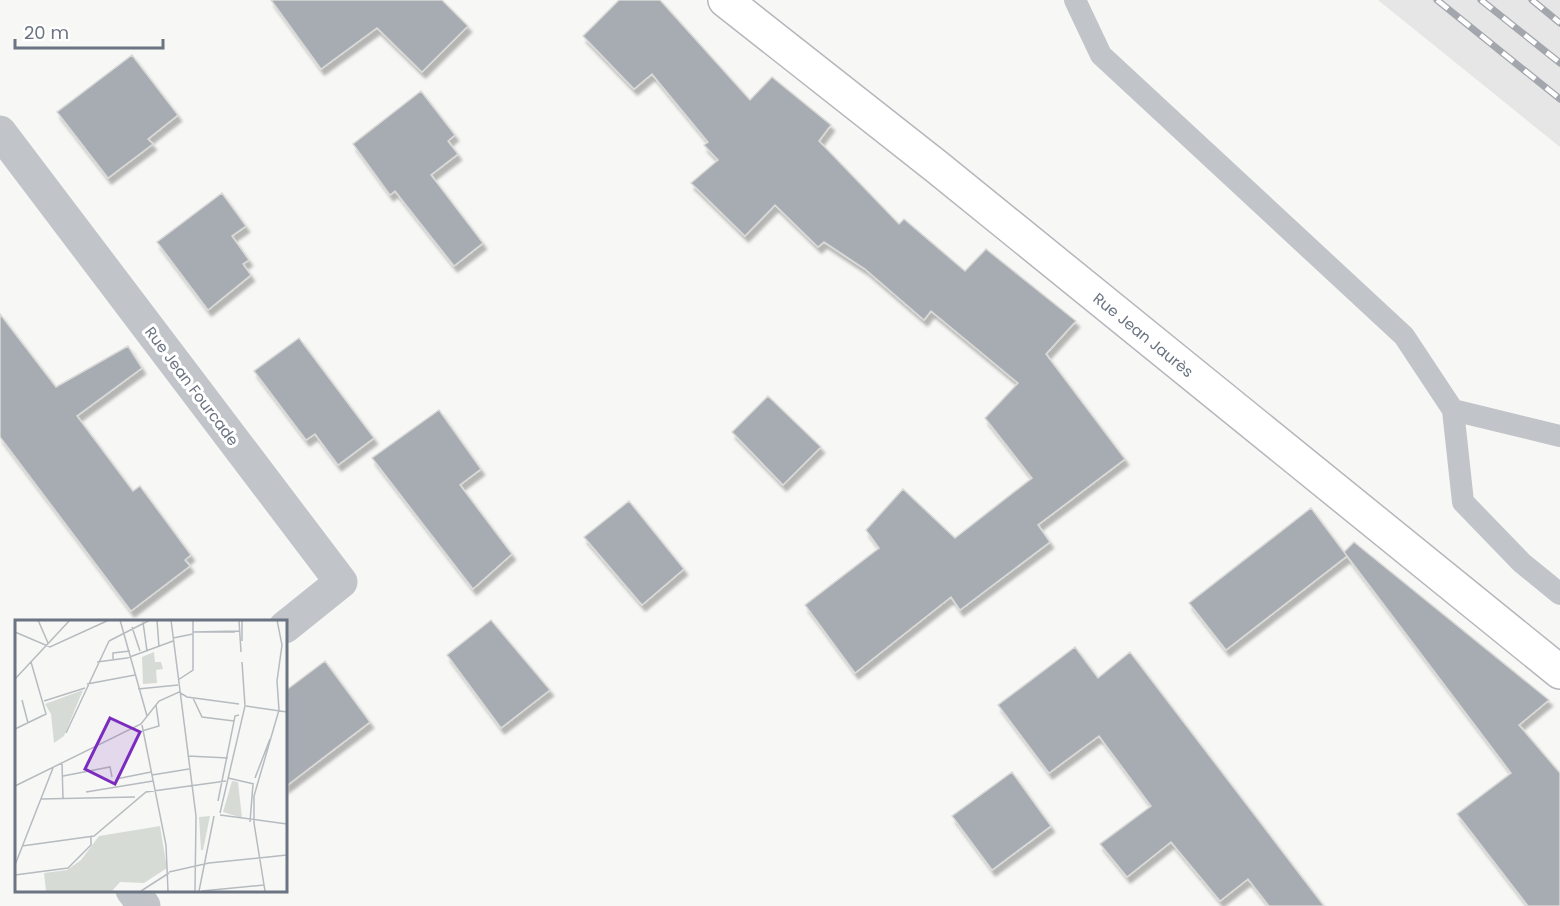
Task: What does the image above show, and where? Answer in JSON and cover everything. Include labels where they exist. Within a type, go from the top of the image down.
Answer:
[{"type":"main road","name":"Rue Jean Jaurès","points":[[725,0],[946,174],[1560,672]]},
{"type":"street","name":"Rue Jean Fourcade","points":[[0,132],[341,582],[286,626]]},
{"type":"street","points":[[133,891],[144,906]]},
{"type":"lane","points":[[1075,0],[1101,55],[1404,336],[1453,410],[1463,502],[1522,563],[1560,594]]},
{"type":"lane","points":[[1453,410],[1560,436]]},
{"type":"shaded area","points":[[1378,0],[1560,0],[1560,147]]},
{"type":"building","points":[[271,0],[442,0],[468,26],[422,72],[377,28],[321,69]]},
{"type":"building","points":[[619,0],[660,0],[750,100],[772,77],[831,125],[819,141],[899,224],[904,219],[965,271],[986,249],[1076,321],[1046,354],[1125,459],[1038,525],[1050,542],[960,610],[951,597],[855,673],[805,605],[879,548],[866,530],[903,489],[955,538],[1032,478],[985,418],[1018,383],[931,311],[924,320],[865,269],[824,242],[818,247],[775,205],[745,236],[691,183],[718,160],[704,145],[708,142],[652,74],[634,89],[583,36]]},
{"type":"building","points":[[132,55],[178,115],[148,139],[153,144],[108,178],[57,112]]},
{"type":"building","points":[[421,91],[455,135],[448,141],[458,154],[431,175],[483,243],[454,266],[395,191],[390,195],[353,144]]},
{"type":"building","points":[[222,193],[246,226],[232,236],[249,260],[243,264],[251,275],[208,310],[157,242]]},
{"type":"building","points":[[0,314],[56,387],[128,346],[142,368],[77,416],[133,491],[140,486],[191,555],[185,560],[190,566],[131,611],[0,437]]},
{"type":"building","points":[[299,338],[374,438],[338,465],[315,434],[306,440],[254,371]]},
{"type":"building","points":[[768,396],[821,447],[783,485],[732,432]]},
{"type":"building","points":[[439,410],[481,469],[460,485],[512,554],[473,589],[372,458]]},
{"type":"building","points":[[629,501],[684,569],[642,605],[584,537]]},
{"type":"building","points":[[1311,508],[1347,556],[1226,650],[1189,603]]},
{"type":"building","points":[[1354,542],[1549,700],[1519,725],[1560,773],[1560,906],[1528,906],[1457,814],[1511,773],[1344,552]]},
{"type":"building","points":[[491,620],[550,690],[501,728],[447,655]]},
{"type":"building","points":[[1075,647],[1098,678],[1130,652],[1324,906],[1269,906],[1248,879],[1220,901],[1171,842],[1127,877],[1100,844],[1151,806],[1099,736],[1049,773],[998,705]]},
{"type":"building","points":[[325,661],[370,722],[286,786],[286,690]]},
{"type":"building","points":[[1012,772],[1051,826],[992,870],[952,816]]},
{"type":"railway","points":[[1437,0],[1560,99]]},
{"type":"railway","points":[[1481,0],[1560,63]]},
{"type":"railway","points":[[1532,0],[1560,23]]}]
